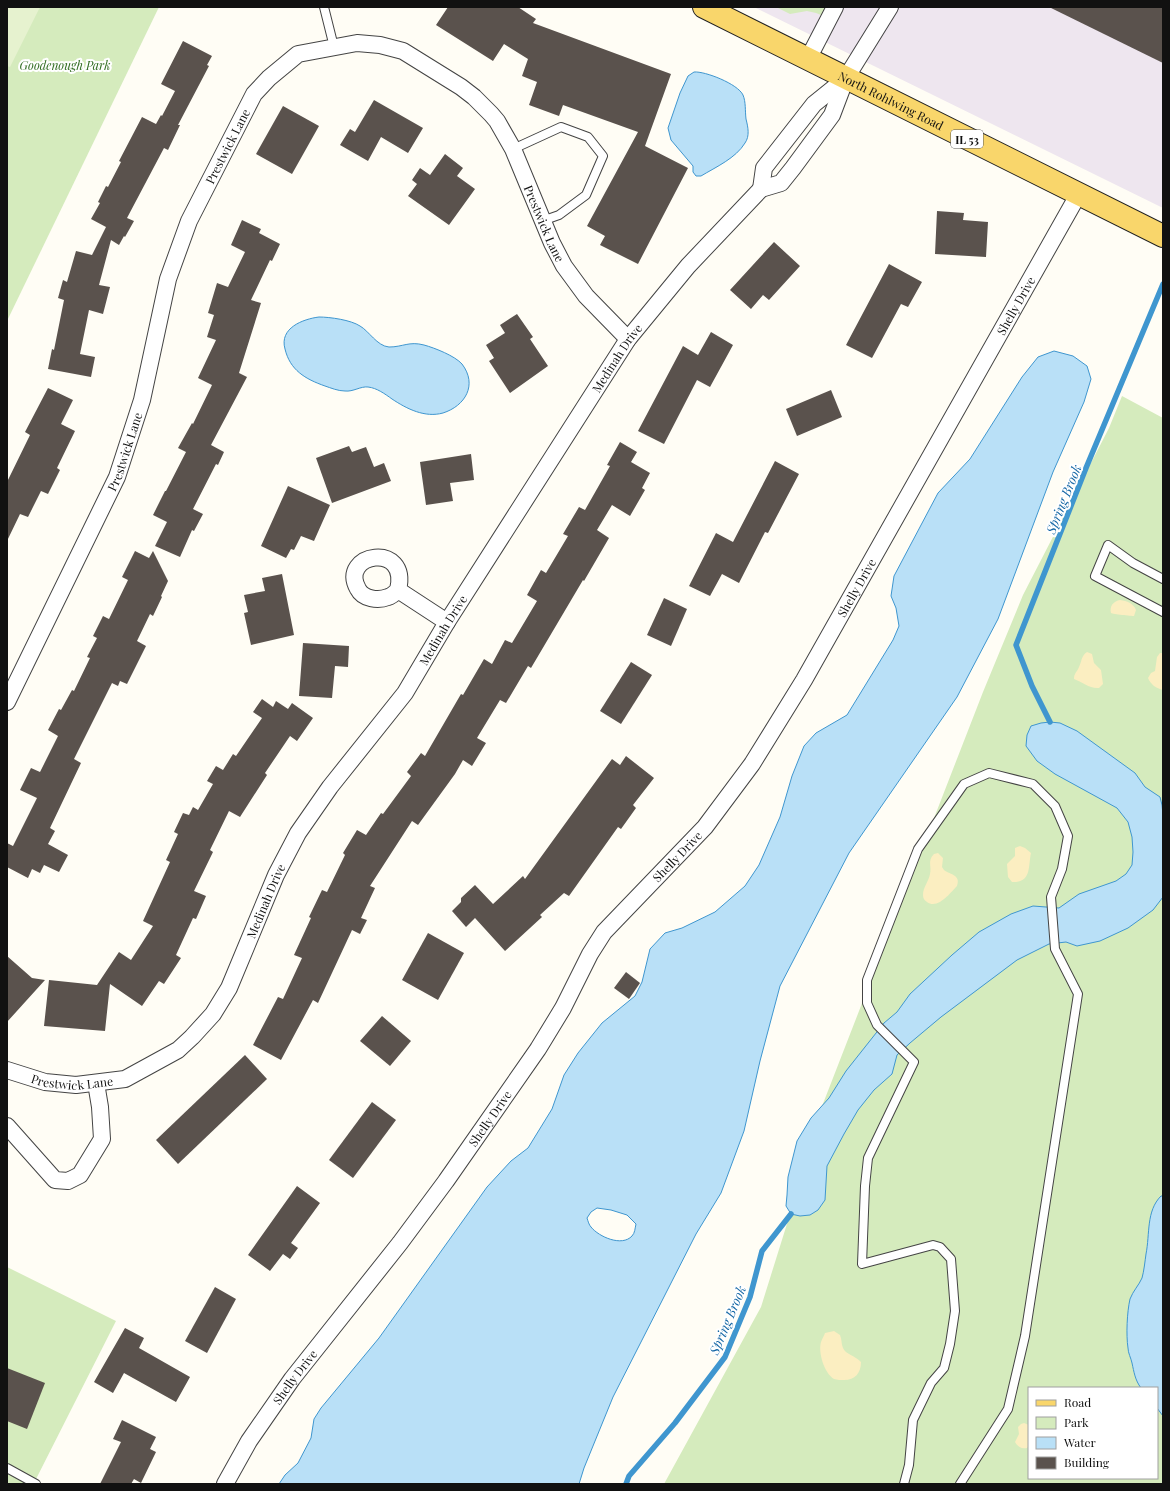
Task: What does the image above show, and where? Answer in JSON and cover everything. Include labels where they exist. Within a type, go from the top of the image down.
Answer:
[{"type":"main road","name":"North Rohlwing Road","points":[[704,7],[1078,195],[1163,236]]},
{"type":"street","points":[[808,59],[835,7]]},
{"type":"street","points":[[761,189],[764,168],[814,104],[846,78],[890,7]]},
{"type":"street","name":"Prestwick Lane","points":[[7,702],[117,477],[142,400],[168,279],[189,221],[254,94],[269,78],[298,54],[334,46],[357,43],[380,45],[402,51],[415,58],[474,97],[491,114],[513,150],[542,221],[564,266],[586,296],[628,339]]},
{"type":"street","name":"Medinah Drive","points":[[137,1073],[178,1050],[213,1014],[229,988],[276,875],[298,833],[330,787],[405,693],[447,622],[628,339],[688,266],[761,189],[781,183],[832,115],[846,78]]},
{"type":"street","name":"Shelly Drive","points":[[226,1484],[249,1441],[292,1379],[400,1243],[538,1049],[563,1008],[590,954],[604,932],[705,827],[752,764],[804,680],[1078,195]]},
{"type":"street","points":[[398,590],[447,622]]},
{"type":"street","name":"Prestwick Lane","points":[[7,1070],[45,1082],[76,1085],[125,1079],[137,1073]]},
{"type":"street","points":[[7,1126],[55,1180],[68,1181],[80,1175],[102,1139],[100,1107],[96,1083]]},
{"type":"lane","points":[[324,7],[334,46]]},
{"type":"lane","points":[[513,150],[561,126],[588,137],[603,156],[586,195],[559,215],[542,221]]},
{"type":"lane","points":[[1163,579],[1133,563],[1108,545],[1095,576],[1163,612]]},
{"type":"lane","points":[[904,1484],[909,1465],[913,1420],[931,1383],[944,1368],[950,1344],[955,1310],[951,1259],[940,1248],[933,1245],[862,1264],[865,1186],[868,1158],[914,1062],[906,1052],[877,1025],[867,1003],[868,980],[918,849],[964,784],[989,773],[1033,784],[1055,806],[1068,836],[1062,869],[1051,897],[1055,949],[1078,994],[1025,1336],[1008,1409],[960,1484]]},
{"type":"lane","points":[[7,1468],[36,1484]]},
{"type":"shaded area","points":[[754,7],[1163,7],[1163,208]]},
{"type":"green space","name":"Goodenough Park","points":[[7,7],[159,7],[7,321]]},
{"type":"green space","points":[[7,7],[40,7],[10,67],[7,66]]},
{"type":"green space","points":[[776,7],[830,7],[826,17],[807,11],[790,14]]},
{"type":"green space","points":[[1122,396],[1163,418],[1163,1484],[664,1484],[761,1307],[796,1195],[805,1150],[983,692],[1023,595],[1109,428]]},
{"type":"green space","points":[[7,1267],[116,1321],[34,1483],[35,1484],[7,1484]]},
{"type":"sand","points":[[1120,600],[1133,606],[1136,610],[1134,616],[1111,613],[1112,604]]},
{"type":"sand","points":[[1087,652],[1092,654],[1094,663],[1101,670],[1103,684],[1099,688],[1089,686],[1074,679],[1074,675]]},
{"type":"sand","points":[[1160,653],[1163,653],[1163,690],[1154,686],[1148,678],[1151,673],[1155,671],[1157,657]]},
{"type":"sand","points":[[1020,846],[1031,853],[1028,873],[1023,880],[1012,882],[1008,877],[1007,864],[1015,856],[1015,848]]},
{"type":"sand","points":[[938,853],[943,858],[942,867],[944,870],[955,876],[958,882],[957,886],[948,896],[940,902],[931,904],[924,900],[923,892],[930,874],[930,861],[934,854]]},
{"type":"sand","points":[[834,1331],[840,1335],[844,1350],[861,1362],[859,1373],[848,1380],[838,1380],[830,1376],[821,1357],[820,1346],[825,1333]]},
{"type":"sand","points":[[1024,1423],[1028,1425],[1027,1448],[1020,1447],[1015,1442],[1019,1434],[1018,1427]]},
{"type":"water","points":[[694,72],[699,72],[721,79],[740,91],[745,101],[748,131],[747,140],[736,153],[725,162],[701,176],[696,176],[693,172],[693,166],[671,140],[668,128],[680,93],[688,76]]},
{"type":"water","points":[[319,317],[340,319],[356,324],[385,346],[394,347],[419,344],[434,348],[450,355],[462,364],[467,372],[469,387],[467,394],[458,405],[451,410],[443,413],[430,414],[416,412],[375,389],[365,387],[351,391],[342,391],[305,377],[299,373],[291,363],[287,356],[284,342],[289,330],[294,326],[300,322]]},
{"type":"water","points":[[1054,351],[1073,356],[1087,366],[1091,379],[1084,402],[1053,472],[998,619],[957,697],[849,853],[780,986],[760,1061],[744,1131],[721,1193],[696,1234],[613,1397],[579,1484],[279,1484],[285,1475],[298,1463],[311,1438],[314,1419],[321,1408],[379,1338],[487,1187],[511,1161],[528,1148],[552,1109],[564,1075],[578,1053],[602,1023],[635,996],[642,982],[650,949],[665,933],[682,928],[715,912],[745,886],[759,865],[780,817],[792,776],[804,746],[816,733],[847,715],[893,640],[899,626],[896,608],[891,596],[894,576],[938,493],[970,459],[1022,377],[1038,357]],"holes":[[[597,1208],[611,1210],[627,1215],[636,1224],[634,1233],[628,1239],[617,1241],[605,1237],[595,1231],[590,1225],[587,1218],[591,1212]]]},
{"type":"water","points":[[1050,722],[1060,723],[1077,731],[1135,773],[1145,787],[1160,797],[1163,815],[1163,897],[1153,910],[1128,928],[1100,941],[1077,946],[1066,942],[1049,944],[1017,960],[941,1017],[910,1043],[897,1055],[892,1074],[874,1090],[858,1110],[844,1134],[827,1166],[825,1200],[818,1210],[810,1215],[800,1216],[791,1214],[786,1206],[788,1177],[797,1141],[811,1118],[829,1098],[846,1071],[884,1023],[897,1012],[910,994],[979,932],[1011,914],[1033,906],[1059,908],[1079,894],[1116,881],[1126,874],[1132,865],[1132,837],[1128,822],[1117,808],[1055,774],[1037,761],[1026,746],[1027,735],[1031,726]]},
{"type":"water","points":[[1161,1196],[1163,1196],[1163,1416],[1158,1409],[1158,1387],[1140,1387],[1134,1373],[1127,1343],[1128,1310],[1130,1299],[1142,1278],[1149,1223],[1156,1202]]},
{"type":"building","points":[[448,7],[518,7],[536,19],[533,23],[671,74],[645,146],[688,168],[638,264],[600,245],[605,236],[587,226],[638,132],[563,105],[559,116],[529,105],[537,82],[522,76],[528,59],[504,44],[493,61],[436,25]]},
{"type":"building","points":[[1049,7],[1163,7],[1163,63]]},
{"type":"building","points":[[183,41],[212,56],[207,65],[209,66],[178,125],[180,125],[168,150],[164,148],[127,218],[134,221],[119,245],[111,240],[99,285],[110,287],[103,314],[89,310],[80,354],[95,357],[91,377],[48,369],[52,349],[54,350],[64,300],[58,298],[63,280],[67,282],[76,251],[92,255],[106,227],[91,219],[100,203],[98,202],[106,186],[108,187],[121,162],[119,161],[142,117],[156,124],[161,115],[162,116],[175,91],[161,84]]},
{"type":"building","points":[[374,100],[423,128],[408,153],[381,137],[368,161],[340,145],[350,129],[355,132]]},
{"type":"building","points":[[283,106],[319,126],[292,174],[256,154]]},
{"type":"building","points":[[445,154],[463,168],[457,176],[475,189],[449,225],[408,196],[417,184],[412,180],[420,168],[430,175]]},
{"type":"building","points":[[937,211],[964,213],[963,220],[988,222],[986,257],[935,254]]},
{"type":"building","points":[[242,220],[261,229],[259,233],[280,244],[272,261],[270,260],[251,300],[261,303],[239,373],[247,377],[211,445],[224,452],[218,465],[216,464],[193,509],[203,514],[194,531],[192,530],[180,557],[155,546],[167,522],[153,515],[186,452],[178,448],[192,423],[193,424],[212,385],[198,378],[216,340],[207,337],[214,315],[208,313],[217,283],[228,287],[245,252],[231,245]]},
{"type":"building","points":[[774,242],[800,266],[769,300],[763,295],[751,309],[730,290]]},
{"type":"building","points":[[889,264],[922,282],[908,307],[901,304],[872,358],[846,345]]},
{"type":"building","points":[[517,314],[533,337],[530,339],[548,366],[510,393],[489,361],[494,358],[486,345],[505,333],[500,325]]},
{"type":"building","points":[[711,332],[733,345],[710,387],[697,380],[664,444],[638,431],[683,346],[698,355]]},
{"type":"building","points":[[48,388],[73,400],[61,424],[75,431],[57,468],[60,470],[48,494],[41,491],[28,517],[20,514],[7,541],[7,482],[30,435],[25,432]]},
{"type":"building","points":[[831,390],[842,417],[797,436],[786,409]]},
{"type":"building","points":[[620,442],[637,452],[631,462],[650,473],[642,488],[645,490],[630,516],[612,505],[597,530],[609,538],[584,581],[583,580],[531,668],[528,666],[506,703],[500,700],[477,738],[486,743],[472,766],[463,760],[455,774],[418,825],[412,821],[370,886],[375,888],[361,918],[367,920],[360,934],[352,930],[318,1003],[313,1000],[281,1060],[253,1045],[278,997],[283,999],[302,958],[294,955],[311,918],[309,917],[322,890],[327,892],[345,855],[343,853],[357,830],[366,835],[381,813],[383,814],[411,776],[407,772],[421,753],[425,756],[461,694],[463,695],[484,659],[492,664],[505,640],[512,643],[537,601],[527,595],[541,570],[546,573],[568,536],[563,534],[579,507],[585,510],[610,466],[607,465]]},
{"type":"building","points":[[349,446],[352,452],[366,447],[374,467],[384,463],[391,481],[332,503],[316,458]]},
{"type":"building","points":[[471,454],[474,480],[450,483],[453,501],[426,505],[420,462]]},
{"type":"building","points":[[775,461],[799,474],[768,533],[765,532],[739,583],[722,574],[710,596],[689,586],[716,533],[733,542]]},
{"type":"building","points":[[288,486],[330,505],[314,541],[301,536],[294,550],[291,549],[286,558],[261,546]]},
{"type":"building","points":[[135,551],[149,558],[153,551],[168,581],[153,616],[150,614],[137,641],[146,646],[127,684],[120,681],[118,686],[112,683],[74,759],[81,763],[50,828],[55,831],[48,844],[68,855],[59,872],[44,865],[40,873],[32,869],[28,878],[7,867],[7,843],[13,846],[37,798],[20,790],[31,768],[40,772],[58,736],[48,730],[59,709],[61,710],[72,690],[74,691],[90,658],[87,657],[97,638],[93,636],[103,616],[109,619],[128,580],[122,577]]},
{"type":"building","points":[[282,574],[294,635],[251,645],[244,613],[248,612],[244,595],[265,591],[262,578]]},
{"type":"building","points":[[664,598],[687,609],[671,646],[647,635]]},
{"type":"building","points":[[303,643],[349,646],[348,667],[335,666],[332,698],[299,696]]},
{"type":"building","points":[[631,662],[652,675],[621,724],[600,711]]},
{"type":"building","points":[[262,699],[273,707],[276,701],[288,709],[292,703],[313,718],[297,741],[290,736],[265,773],[267,775],[240,817],[229,811],[210,850],[213,852],[194,891],[206,896],[196,919],[193,918],[176,955],[181,958],[164,984],[159,981],[142,1006],[110,984],[105,1031],[44,1026],[49,980],[97,985],[119,952],[131,960],[153,926],[143,921],[170,862],[166,860],[178,834],[174,832],[183,813],[189,815],[193,807],[198,810],[213,784],[207,781],[216,766],[223,770],[233,754],[236,756],[262,718],[253,712]]},
{"type":"building","points":[[626,756],[654,778],[633,805],[636,808],[621,829],[618,827],[569,896],[564,893],[540,915],[542,917],[505,951],[475,918],[466,927],[452,911],[461,902],[461,898],[475,885],[493,904],[523,876],[525,879],[612,759],[620,765]]},
{"type":"building","points":[[428,933],[464,953],[438,1000],[402,980]]},
{"type":"building","points":[[7,956],[32,978],[45,980],[7,1022]]},
{"type":"building","points":[[626,972],[640,983],[629,999],[614,988]]},
{"type":"building","points":[[382,1016],[411,1041],[390,1066],[360,1041]]},
{"type":"building","points":[[245,1055],[267,1079],[178,1164],[156,1140]]},
{"type":"building","points":[[372,1102],[396,1120],[353,1178],[329,1160]]},
{"type":"building","points":[[297,1186],[320,1203],[291,1243],[298,1248],[290,1259],[283,1254],[270,1271],[248,1255]]},
{"type":"building","points":[[215,1287],[236,1299],[207,1353],[185,1341]]},
{"type":"building","points":[[125,1328],[144,1338],[139,1348],[190,1377],[176,1402],[124,1373],[113,1393],[94,1382]]},
{"type":"building","points":[[7,1368],[45,1383],[27,1429],[7,1421]]},
{"type":"building","points":[[122,1420],[156,1437],[150,1449],[156,1452],[141,1483],[134,1479],[131,1484],[100,1484],[121,1442],[113,1439]]},
{"type":"waterway","name":"Spring Brook","points":[[1050,722],[1032,686],[1016,645],[1086,468],[1163,284]]},
{"type":"waterway","name":"Spring Brook","points":[[626,1484],[629,1476],[675,1423],[725,1357],[750,1297],[762,1251],[791,1214]]}]
